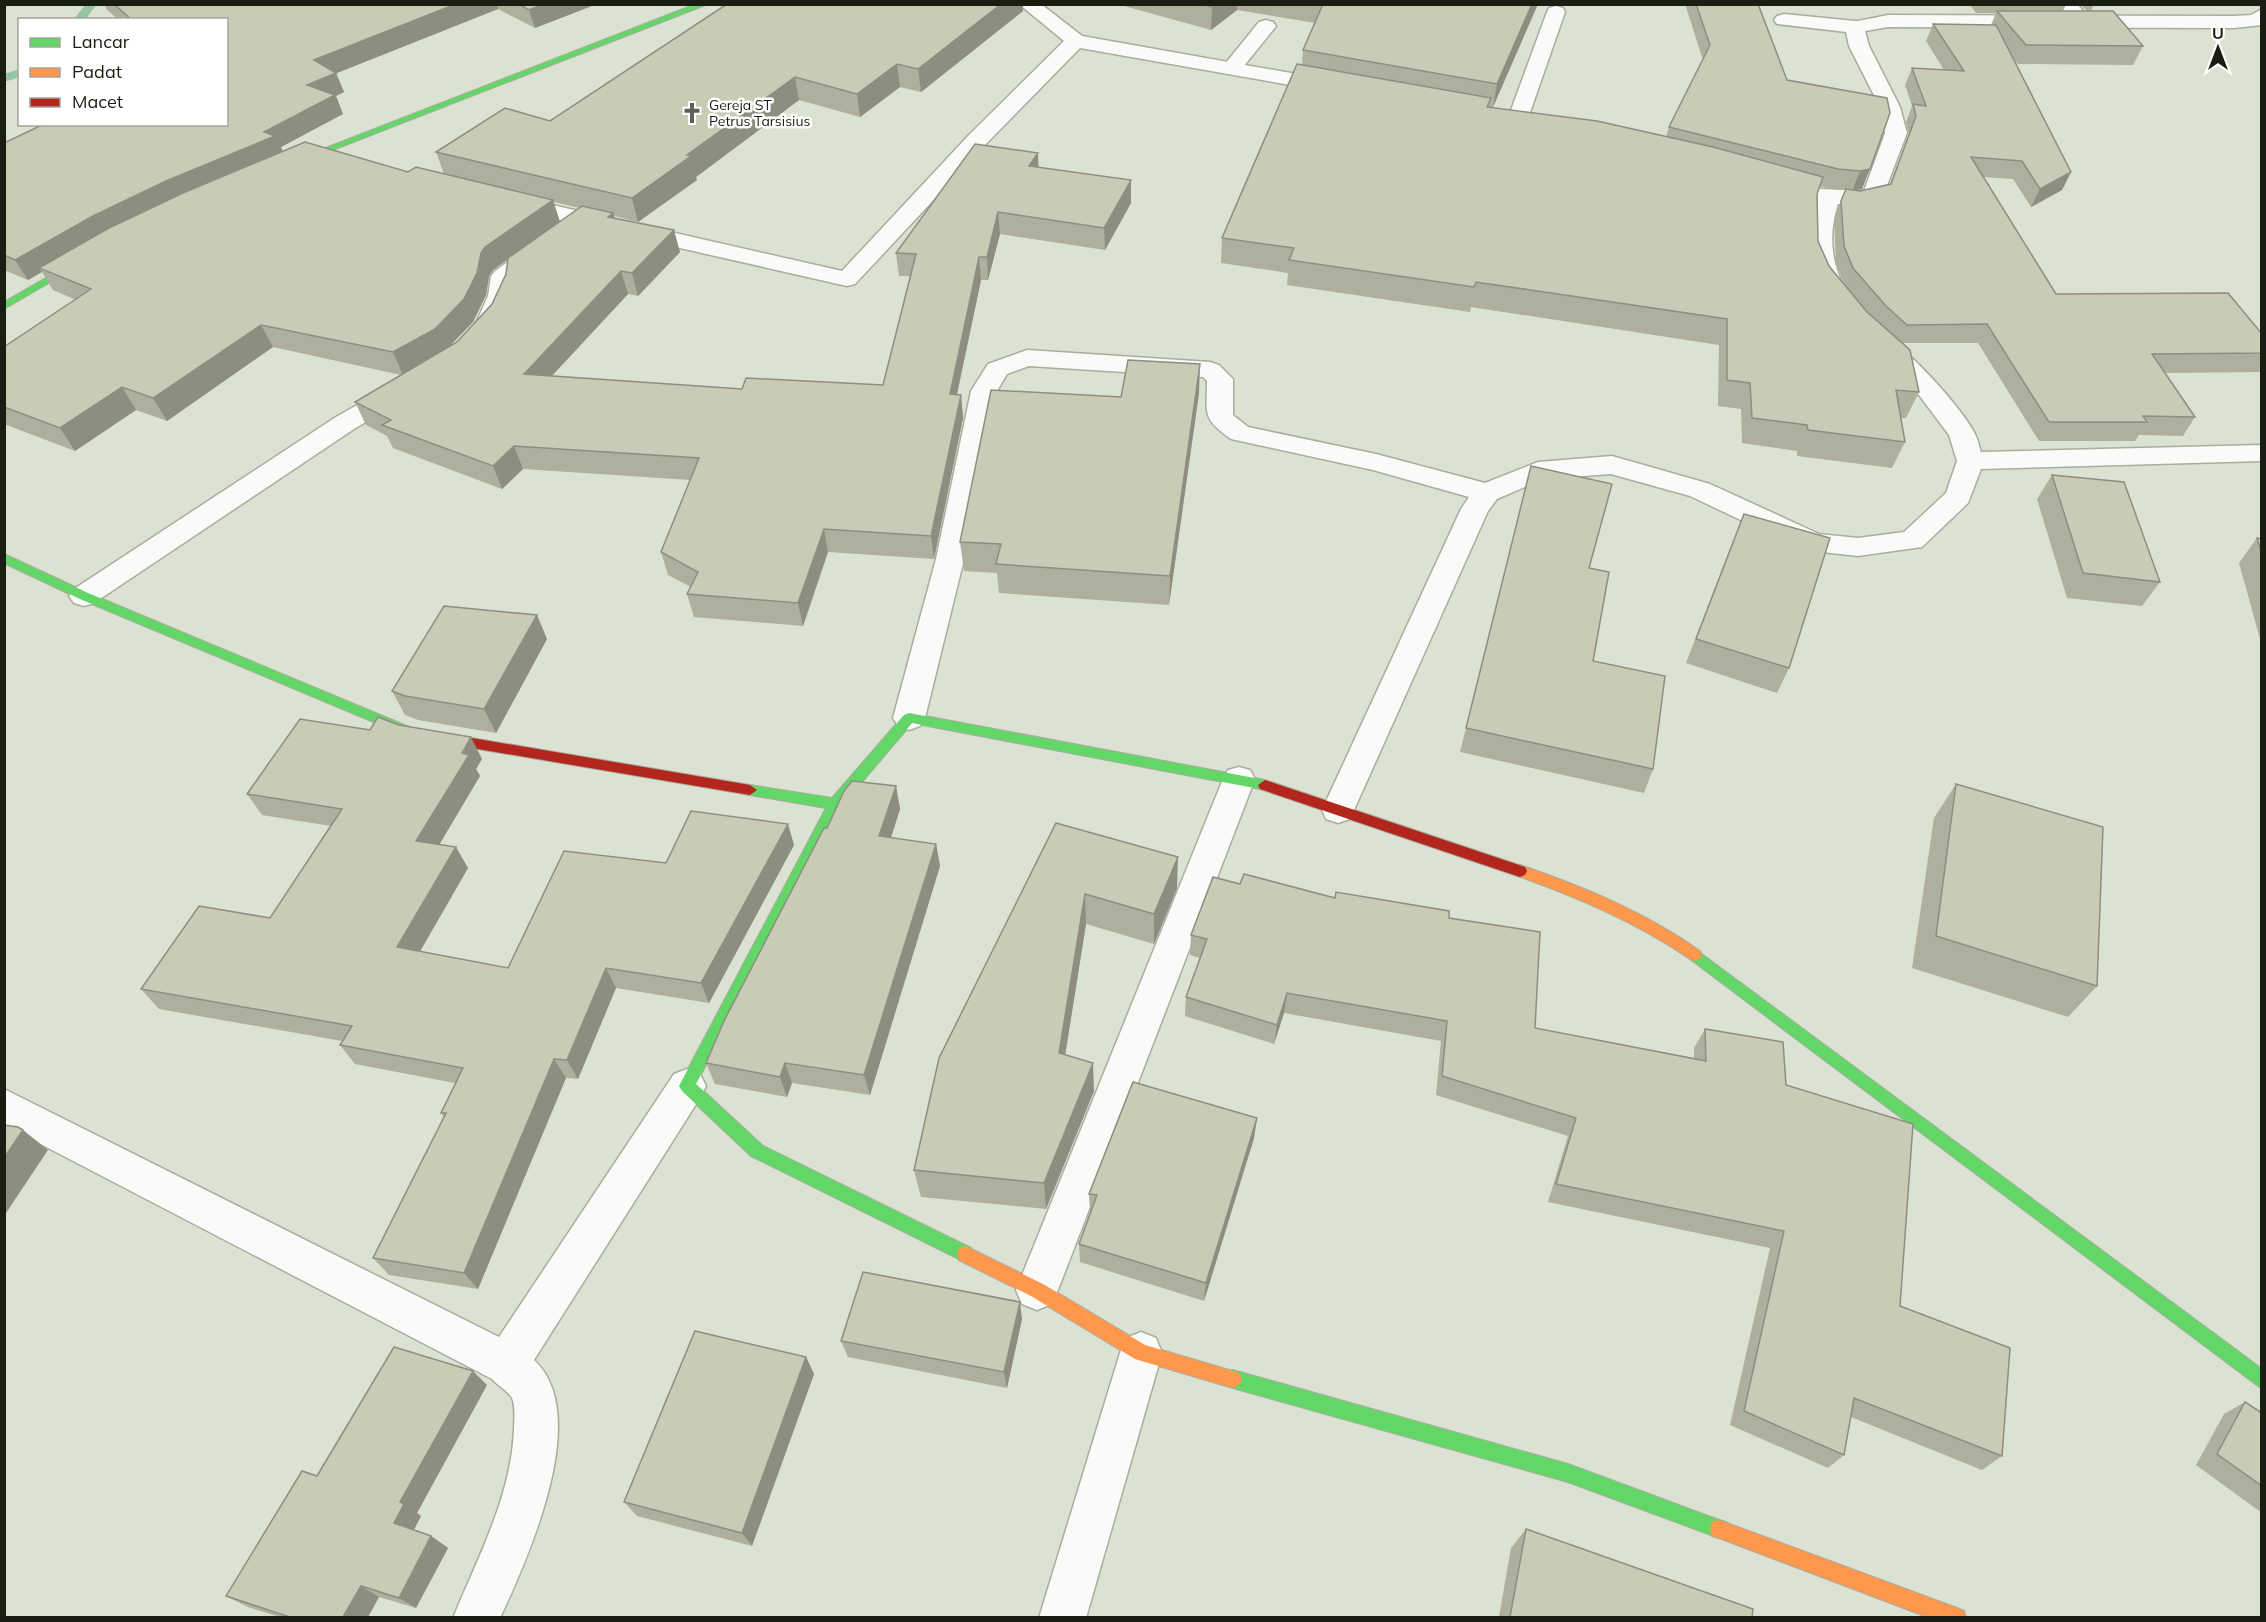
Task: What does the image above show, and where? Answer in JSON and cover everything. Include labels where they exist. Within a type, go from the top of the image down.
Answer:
[{"type":"street","points":[[274,170],[704,4]]},
{"type":"street","points":[[1028,4],[1076,41],[1362,92]]},
{"type":"street","points":[[2067,4],[2082,22]]},
{"type":"street","points":[[1784,20],[1855,27],[1888,21],[2234,22],[2256,20],[2262,14],[2252,4]]},
{"type":"street","points":[[1539,126],[1508,119],[1556,12]]},
{"type":"street","points":[[1232,68],[1266,26]]},
{"type":"street","points":[[1754,177],[1829,198],[1852,200],[1873,196],[1896,133],[1890,107],[1858,46],[1855,27]]},
{"type":"street","points":[[495,199],[847,279],[976,141],[1076,41]]},
{"type":"street","points":[[322,151],[355,160]]},
{"type":"street","points":[[1338,810],[1475,509],[1487,493],[1538,471],[1612,465],[1700,490],[1814,543],[1858,547],[1912,540],[1958,497],[1970,461],[1962,434],[1920,378],[1856,319],[1833,290],[1822,265],[1821,219],[1829,198]]},
{"type":"street","points":[[471,342],[486,326],[500,296],[503,276],[583,219]]},
{"type":"street","points":[[4,306],[103,249]]},
{"type":"street","points":[[507,1364],[687,1086],[835,804],[909,718],[950,558],[984,391],[997,369],[1027,358],[1210,370],[1220,379],[1218,409],[1222,422],[1240,433],[1376,462],[1487,493]]},
{"type":"street","points":[[84,596],[345,423],[425,376]]},
{"type":"street","points":[[1970,461],[2262,453]]},
{"type":"street","points":[[4,558],[84,596],[412,733],[835,804]]},
{"type":"street","points":[[909,718],[1259,783],[1574,889],[1676,941],[2262,1380]]},
{"type":"street","points":[[1037,1290],[1239,778]]},
{"type":"street","points":[[687,1086],[757,1151],[1037,1290],[1141,1353],[1568,1473],[1957,1617]]},
{"type":"street","points":[[4,1106],[507,1364],[531,1388],[536,1412],[535,1455],[498,1572],[476,1617]]},
{"type":"street","points":[[1062,1617],[1141,1353]]},
{"type":"building","points":[[114,4],[456,4],[314,60],[336,73],[307,85],[335,95],[264,132],[275,136],[166,181],[93,216],[15,260],[4,255],[4,143],[40,126],[228,126],[228,18],[130,18]]},
{"type":"building","points":[[519,4],[544,4],[529,10]]},
{"type":"building","points":[[727,4],[1001,4],[918,69],[897,64],[857,94],[795,77],[632,198],[436,152],[505,108],[550,121]]},
{"type":"building","points":[[1323,4],[1532,4],[1497,84],[1303,50]]},
{"type":"building","points":[[1696,4],[1758,4],[1787,80],[1887,98],[1890,113],[1870,169],[1860,171],[1838,169],[1669,127],[1710,45]]},
{"type":"building","points":[[1997,11],[2113,11],[2143,46],[2026,45]]},
{"type":"building","points":[[1933,24],[1996,25],[2071,172],[2040,189],[2022,161],[1971,157],[2056,294],[2228,293],[2262,334],[2262,353],[2152,354],[2195,417],[2143,416],[2147,422],[2049,422],[1987,324],[1907,325],[1886,306],[1853,268],[1844,246],[1841,201],[1846,189],[1860,191],[1891,184],[1916,116],[1913,104],[1926,106],[1912,68],[1964,71]]},
{"type":"building","points":[[1297,64],[1491,98],[1487,107],[1597,121],[1713,147],[1823,177],[1817,194],[1818,241],[1829,266],[1867,312],[1910,350],[1919,392],[1896,390],[1905,442],[1808,430],[1807,425],[1752,418],[1750,383],[1727,380],[1727,319],[1476,282],[1474,287],[1289,260],[1294,248],[1222,238]]},
{"type":"building","points":[[305,142],[408,172],[416,167],[553,200],[485,247],[481,253],[477,273],[464,299],[435,329],[393,352],[261,325],[153,398],[122,387],[60,428],[4,407],[4,347],[91,289],[39,268],[109,228],[183,193]]},
{"type":"building","points":[[975,144],[1038,153],[1029,166],[1131,180],[1104,228],[998,212],[987,257],[979,257],[950,394],[961,395],[931,536],[824,529],[798,603],[687,594],[698,572],[661,552],[699,458],[514,446],[493,466],[382,425],[391,420],[355,402],[457,342],[492,304],[506,274],[508,258],[582,206],[613,213],[608,217],[674,230],[632,273],[621,271],[524,374],[742,389],[746,378],[883,385],[916,254],[896,253]]},
{"type":"building","points":[[1128,360],[1200,364],[1170,576],[996,564],[1001,544],[960,542],[991,390],[1121,397]]},
{"type":"building","points":[[1531,466],[1612,484],[1589,568],[1609,572],[1593,661],[1665,676],[1653,769],[1466,728]]},
{"type":"building","points":[[2052,475],[2124,482],[2160,582],[2083,573]]},
{"type":"building","points":[[1744,514],[1830,538],[1789,668],[1696,639]]},
{"type":"building","points":[[2257,538],[2262,539],[2262,554]]},
{"type":"building","points":[[444,606],[537,615],[484,709],[405,696],[392,691]]},
{"type":"building","points":[[378,717],[399,725],[471,737],[462,753],[469,755],[416,841],[456,847],[397,947],[508,968],[564,851],[666,863],[691,811],[788,824],[701,983],[606,968],[567,1060],[554,1059],[464,1273],[373,1258],[446,1113],[441,1113],[463,1068],[340,1045],[352,1026],[141,989],[199,906],[270,918],[342,809],[247,794],[300,719],[370,730]]},
{"type":"building","points":[[852,781],[896,786],[879,836],[936,844],[864,1075],[785,1063],[780,1077],[706,1063],[724,1021],[824,828],[827,828],[844,791]]},
{"type":"building","points":[[1956,784],[2103,827],[2097,986],[1936,936]]},
{"type":"building","points":[[1056,823],[1178,857],[1154,914],[1085,894],[1059,1053],[1093,1063],[1044,1183],[914,1170],[939,1058]]},
{"type":"building","points":[[1244,874],[1335,898],[1336,892],[1449,911],[1449,918],[1540,932],[1535,1028],[1706,1061],[1705,1029],[1783,1042],[1786,1085],[1913,1124],[1900,1306],[2010,1348],[2002,1456],[1854,1398],[1844,1455],[1744,1411],[1784,1231],[1556,1184],[1576,1118],[1442,1076],[1447,1021],[1287,993],[1277,1025],[1186,997],[1207,939],[1191,935],[1213,877],[1240,884]]},
{"type":"building","points":[[1133,1082],[1257,1118],[1206,1283],[1079,1244],[1097,1195],[1089,1194]]},
{"type":"building","points":[[4,1125],[23,1130],[4,1158]]},
{"type":"building","points":[[863,1272],[1020,1302],[1004,1372],[841,1341]]},
{"type":"building","points":[[695,1331],[806,1357],[742,1533],[624,1502]]},
{"type":"building","points":[[394,1347],[473,1371],[400,1502],[404,1504],[394,1523],[431,1536],[399,1598],[361,1586],[343,1617],[290,1617],[226,1596],[302,1471],[317,1476]]},
{"type":"building","points":[[2245,1402],[2262,1413],[2262,1486],[2217,1454]]},
{"type":"building","points":[[1526,1529],[1753,1609],[1752,1617],[1510,1617]]},
{"type":"waterway","points":[[80,18],[92,4]]},
{"type":"waterway","points":[[4,79],[18,73]]},
{"type":"traffic: fast","points":[[286,165],[704,4]]},
{"type":"traffic: fast","points":[[4,306],[87,258]]},
{"type":"traffic: fast","points":[[4,558],[84,596],[412,733],[466,742]]},
{"type":"traffic: fast","points":[[750,790],[835,804],[909,718],[1265,785]]},
{"type":"traffic: fast","points":[[835,804],[687,1086],[757,1151],[965,1254]]},
{"type":"traffic: fast","points":[[1695,955],[2262,1380]]},
{"type":"traffic: fast","points":[[1233,1379],[1568,1473],[1719,1529]]},
{"type":"traffic: slow","points":[[1520,871],[1565,887],[1633,917],[1695,955]]},
{"type":"traffic: slow","points":[[965,1254],[1037,1290],[1141,1353],[1233,1379]]},
{"type":"traffic: slow","points":[[1719,1529],[1957,1618]]},
{"type":"traffic: jam","points":[[466,742],[750,790]]},
{"type":"traffic: jam","points":[[1265,785],[1520,871]]},
{"type":"place","name":"Gereja ST Petrus Tarsisius","points":[[692,113]]}]
